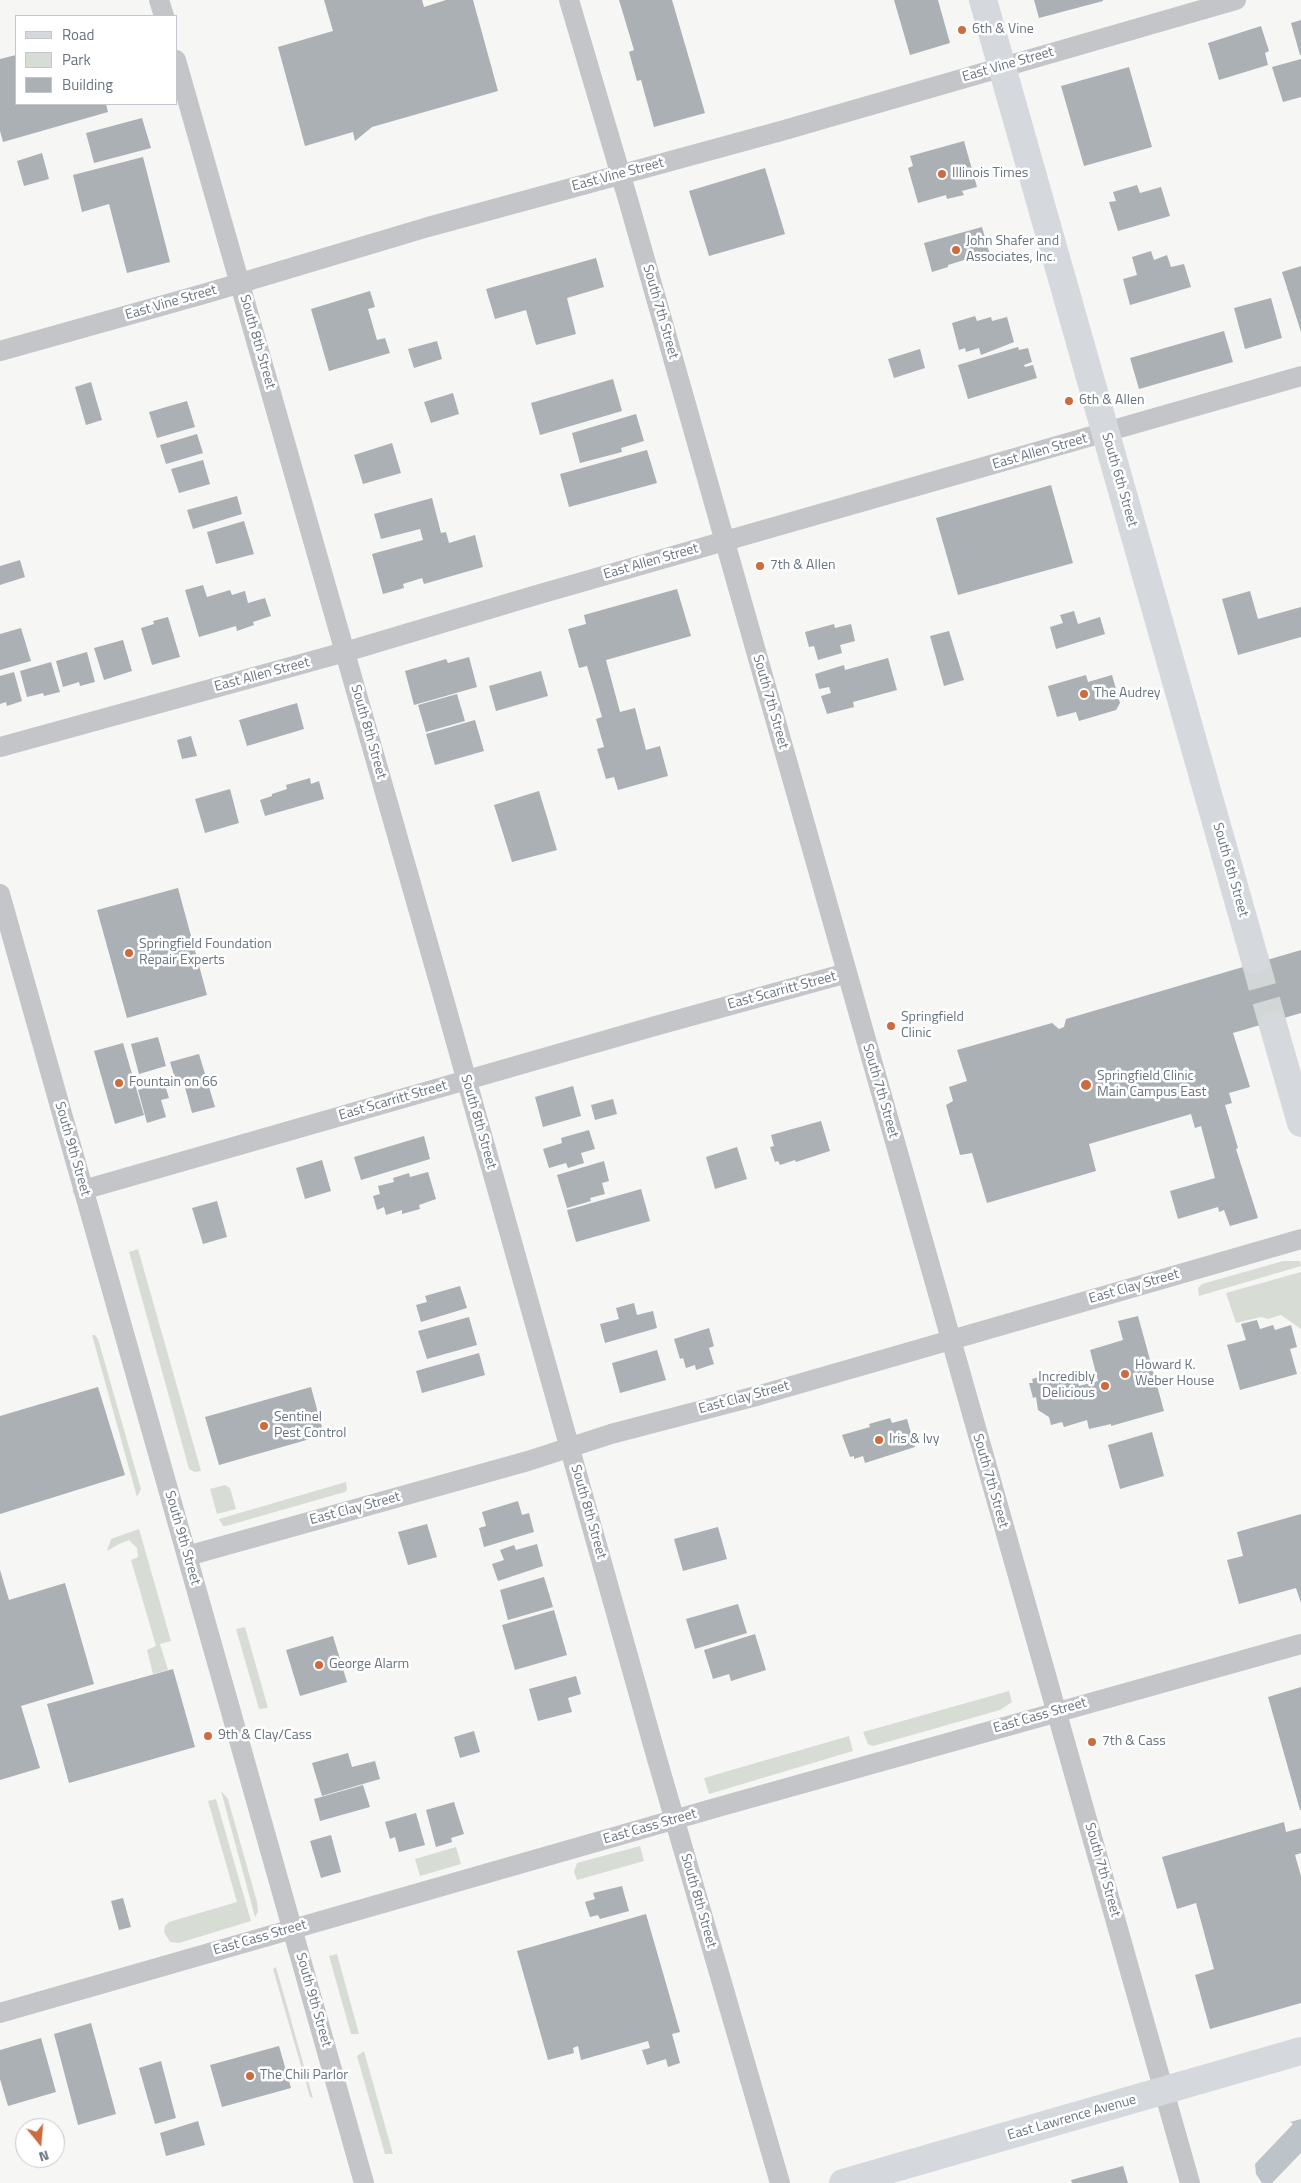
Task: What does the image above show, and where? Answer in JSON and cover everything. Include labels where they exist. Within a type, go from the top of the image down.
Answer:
[{"type":"main road","name":"South 6th Street","points":[[983,0],[1255,960]]},
{"type":"main road","points":[[1273,1025],[1301,1123]]},
{"type":"main road","name":"East Lawrence Avenue","points":[[843,2183],[1301,2051]]},
{"type":"street","points":[[159,0],[164,15]]},
{"type":"street","name":"South 7th Street","points":[[569,0],[621,174],[1190,2183]]},
{"type":"street","name":"East Vine Street","points":[[0,351],[428,227],[781,131],[1236,0]]},
{"type":"street","name":"South 8th Street","points":[[178,67],[674,1820],[780,2183]]},
{"type":"street","name":"East Allen Street","points":[[0,747],[345,652],[533,596],[1301,376]]},
{"type":"street","name":"South 9th Street","points":[[0,894],[364,2183]]},
{"type":"street","name":"East Scarritt Street","points":[[83,1190],[847,973]]},
{"type":"street","name":"East Clay Street","points":[[187,1556],[528,1462],[611,1434],[950,1340],[1301,1239]]},
{"type":"street","name":"East Cass Street","points":[[0,2013],[293,1928],[1301,1644]]},
{"type":"green space","points":[[138,1249],[201,1471],[195,1472],[189,1469],[129,1252]]},
{"type":"green space","points":[[1283,1261],[1300,1261],[1301,1266],[1199,1296],[1198,1288],[1202,1284]]},
{"type":"green space","points":[[1301,1272],[1301,1329],[1281,1315],[1268,1319],[1261,1317],[1236,1323],[1226,1293]]},
{"type":"green space","points":[[92,1335],[95,1335],[98,1339],[141,1489],[137,1497]]},
{"type":"green space","points":[[346,1482],[347,1490],[345,1492],[226,1526],[223,1526],[219,1519]]},
{"type":"green space","points":[[225,1485],[230,1488],[236,1509],[217,1514],[210,1489]]},
{"type":"green space","points":[[139,1529],[171,1641],[160,1644],[168,1670],[153,1674],[147,1650],[156,1646],[131,1560],[138,1557],[137,1548],[129,1540],[107,1551],[111,1539]]},
{"type":"green space","points":[[245,1627],[268,1708],[259,1709],[236,1629]]},
{"type":"green space","points":[[1009,1691],[1012,1702],[1000,1710],[873,1746],[868,1744],[863,1732]]},
{"type":"green space","points":[[849,1736],[853,1751],[709,1794],[704,1778]]},
{"type":"green space","points":[[221,1791],[228,1799],[257,1902],[258,1912],[255,1917]]},
{"type":"green space","points":[[216,1799],[251,1921],[179,1943],[170,1942],[164,1932],[165,1926],[169,1922],[237,1902],[208,1801]]},
{"type":"green space","points":[[640,1846],[644,1861],[577,1880],[574,1872],[577,1863]]},
{"type":"green space","points":[[456,1847],[461,1864],[420,1876],[415,1859]]},
{"type":"green space","points":[[337,1954],[359,2034],[351,2034],[329,1956]]},
{"type":"green space","points":[[276,1967],[313,2098],[310,2097],[273,1969]]},
{"type":"green space","points":[[364,2051],[393,2154],[385,2154],[357,2056]]},
{"type":"shaded area","points":[[1301,2119],[1301,2153],[1272,2183],[1262,2183],[1256,2174],[1255,2164],[1293,2124],[1290,2122]]},
{"type":"building","points":[[324,0],[422,0],[424,7],[446,0],[473,0],[498,91],[372,127],[355,141],[353,132],[305,146],[278,47],[333,31]]},
{"type":"building","points":[[619,0],[672,0],[705,113],[654,127],[641,80],[637,81],[629,52],[634,50]]},
{"type":"building","points":[[894,0],[938,0],[950,43],[910,55]]},
{"type":"building","points":[[1034,0],[1103,0],[1103,1],[1039,18]]},
{"type":"building","points":[[1301,20],[1301,55],[1300,55],[1291,23]]},
{"type":"building","points":[[1261,26],[1269,51],[1265,53],[1268,65],[1219,80],[1208,43]]},
{"type":"building","points":[[15,55],[15,105],[106,105],[108,112],[3,142],[0,131],[0,59]]},
{"type":"building","points":[[1301,59],[1301,97],[1283,102],[1272,67]]},
{"type":"building","points":[[1129,67],[1152,147],[1084,166],[1061,86]]},
{"type":"building","points":[[142,118],[151,148],[94,163],[86,133]]},
{"type":"building","points":[[964,141],[977,187],[962,191],[964,195],[947,199],[946,195],[918,203],[908,168],[913,166],[910,156]]},
{"type":"building","points":[[42,153],[49,179],[24,186],[17,161]]},
{"type":"building","points":[[143,157],[170,262],[127,273],[109,204],[82,212],[73,175]]},
{"type":"building","points":[[765,168],[785,234],[709,256],[689,191]]},
{"type":"building","points":[[1137,185],[1140,193],[1161,187],[1170,216],[1118,231],[1109,202],[1116,201],[1113,192]]},
{"type":"building","points":[[982,227],[990,255],[978,259],[977,256],[932,272],[924,243]]},
{"type":"building","points":[[1151,251],[1154,260],[1167,255],[1171,267],[1184,264],[1191,287],[1130,305],[1123,279],[1137,275],[1132,257]]},
{"type":"building","points":[[596,258],[604,287],[567,298],[576,334],[536,345],[526,310],[495,319],[486,289]]},
{"type":"building","points":[[1301,266],[1301,332],[1282,272]]},
{"type":"building","points":[[370,291],[375,307],[368,309],[377,340],[385,338],[390,353],[329,371],[311,309]]},
{"type":"building","points":[[1271,298],[1282,338],[1245,349],[1234,308]]},
{"type":"building","points":[[975,316],[977,321],[991,317],[992,321],[1007,317],[1014,342],[981,355],[979,348],[966,352],[965,348],[959,350],[952,323]]},
{"type":"building","points":[[1224,331],[1233,362],[1139,389],[1130,358]]},
{"type":"building","points":[[437,341],[442,359],[414,368],[408,349]]},
{"type":"building","points":[[1018,347],[1019,350],[1028,348],[1032,362],[1024,365],[1025,367],[1033,365],[1037,378],[968,399],[958,365]]},
{"type":"building","points":[[920,349],[925,368],[894,378],[888,359]]},
{"type":"building","points":[[613,379],[622,411],[540,435],[531,403]]},
{"type":"building","points":[[91,382],[102,420],[86,425],[75,387]]},
{"type":"building","points":[[453,393],[459,414],[431,423],[424,402]]},
{"type":"building","points":[[187,401],[195,427],[157,438],[149,412]]},
{"type":"building","points":[[636,414],[644,441],[621,448],[622,452],[580,463],[572,433]]},
{"type":"building","points":[[197,434],[203,453],[166,464],[160,445]]},
{"type":"building","points":[[392,443],[401,473],[363,484],[354,455]]},
{"type":"building","points":[[647,450],[657,483],[569,507],[560,474]]},
{"type":"building","points":[[203,460],[210,484],[179,493],[171,469]]},
{"type":"building","points":[[1051,485],[1073,563],[958,595],[936,518]]},
{"type":"building","points":[[237,496],[242,514],[193,529],[187,510]]},
{"type":"building","points":[[432,498],[441,533],[446,532],[449,543],[475,535],[483,567],[424,584],[422,578],[403,584],[404,588],[383,594],[372,554],[423,540],[420,529],[381,539],[374,514]]},
{"type":"building","points":[[244,521],[254,554],[216,564],[207,532]]},
{"type":"building","points":[[20,560],[25,577],[0,585],[0,566]]},
{"type":"building","points":[[203,585],[207,597],[230,590],[232,595],[245,591],[248,603],[265,598],[271,616],[253,622],[254,625],[237,631],[236,626],[199,637],[185,590]]},
{"type":"building","points":[[677,589],[691,636],[606,660],[620,712],[635,708],[646,750],[660,746],[668,776],[618,790],[614,777],[606,779],[597,749],[604,747],[596,719],[602,717],[587,666],[579,668],[568,629],[586,624],[584,615]]},
{"type":"building","points":[[1250,591],[1258,619],[1301,607],[1301,637],[1238,655],[1222,599]]},
{"type":"building","points":[[1074,611],[1078,624],[1100,617],[1105,634],[1056,649],[1050,627],[1063,623],[1060,615]]},
{"type":"building","points":[[168,617],[180,657],[152,665],[141,628],[154,624],[153,621]]},
{"type":"building","points":[[834,624],[835,628],[851,624],[855,641],[840,645],[842,653],[818,660],[814,646],[809,647],[805,632]]},
{"type":"building","points":[[21,628],[31,661],[0,670],[0,634]]},
{"type":"building","points":[[949,631],[964,680],[944,686],[930,636]]},
{"type":"building","points":[[123,640],[132,671],[104,680],[94,648]]},
{"type":"building","points":[[87,652],[95,682],[80,686],[79,682],[63,687],[56,661]]},
{"type":"building","points":[[469,657],[477,687],[414,705],[405,671],[446,659],[448,663]]},
{"type":"building","points":[[888,658],[897,690],[853,702],[854,707],[827,714],[821,696],[831,693],[829,687],[819,689],[815,674],[844,665],[845,670]]},
{"type":"building","points":[[51,662],[60,692],[44,696],[43,693],[27,697],[20,671]]},
{"type":"building","points":[[541,671],[548,696],[496,711],[489,686]]},
{"type":"building","points":[[14,672],[22,701],[7,706],[6,702],[0,704],[0,676]]},
{"type":"building","name":"The Audrey","points":[[1086,675],[1088,682],[1112,675],[1120,703],[1116,710],[1079,721],[1076,712],[1057,717],[1048,686]]},
{"type":"building","points":[[457,694],[465,721],[426,732],[418,705]]},
{"type":"building","points":[[297,703],[304,729],[247,746],[239,720]]},
{"type":"building","points":[[475,720],[484,751],[435,765],[426,734]]},
{"type":"building","points":[[191,736],[197,756],[182,759],[177,740]]},
{"type":"building","points":[[310,778],[311,784],[319,781],[324,799],[265,816],[260,800],[287,789],[286,785]]},
{"type":"building","points":[[230,789],[239,823],[205,833],[195,799]]},
{"type":"building","points":[[539,791],[557,850],[512,862],[494,805]]},
{"type":"building","points":[[178,888],[207,995],[127,1018],[97,910]]},
{"type":"building","points":[[1301,950],[1301,1013],[1233,1033],[1250,1087],[1229,1093],[1232,1103],[1225,1105],[1238,1148],[1236,1149],[1258,1218],[1230,1226],[1224,1210],[1219,1212],[1218,1207],[1178,1219],[1170,1191],[1215,1178],[1201,1126],[1195,1128],[1191,1114],[1089,1144],[1096,1171],[987,1203],[972,1153],[960,1155],[946,1105],[953,1101],[949,1087],[967,1081],[957,1050],[1052,1023],[1059,1029],[1064,1027],[1066,1019]]},
{"type":"building","points":[[158,1037],[166,1066],[139,1074],[131,1044]]},
{"type":"building","points":[[123,1043],[144,1115],[115,1124],[94,1051]]},
{"type":"building","points":[[199,1054],[215,1107],[192,1113],[183,1080],[176,1082],[170,1062]]},
{"type":"building","points":[[164,1082],[169,1098],[161,1100],[166,1117],[147,1123],[138,1090]]},
{"type":"building","points":[[573,1086],[581,1116],[543,1127],[535,1097]]},
{"type":"building","points":[[613,1099],[617,1114],[595,1120],[591,1105]]},
{"type":"building","points":[[821,1121],[830,1151],[796,1162],[795,1160],[780,1165],[778,1161],[775,1162],[770,1147],[774,1146],[771,1135]]},
{"type":"building","points":[[589,1130],[595,1149],[581,1153],[584,1163],[568,1168],[566,1163],[549,1168],[543,1149],[562,1143],[561,1138]]},
{"type":"building","points":[[424,1136],[430,1159],[361,1180],[354,1157]]},
{"type":"building","points":[[737,1147],[747,1179],[715,1189],[706,1157]]},
{"type":"building","points":[[322,1160],[331,1191],[305,1199],[296,1168]]},
{"type":"building","points":[[604,1161],[609,1181],[602,1183],[605,1194],[590,1198],[591,1201],[567,1208],[557,1175]]},
{"type":"building","points":[[428,1172],[436,1199],[419,1205],[420,1209],[402,1214],[402,1210],[386,1215],[384,1207],[377,1210],[373,1196],[380,1194],[378,1186],[394,1182],[393,1178],[409,1173],[410,1177]]},
{"type":"building","points":[[641,1189],[650,1221],[576,1242],[567,1210]]},
{"type":"building","points":[[217,1201],[227,1237],[203,1244],[192,1208]]},
{"type":"building","points":[[460,1286],[467,1308],[421,1322],[416,1305],[427,1302],[425,1296]]},
{"type":"building","points":[[634,1303],[637,1315],[653,1311],[657,1328],[605,1343],[600,1324],[619,1319],[616,1308]]},
{"type":"building","name":"Howard K. Weber House","points":[[1138,1316],[1164,1411],[1111,1426],[1111,1424],[1089,1429],[1087,1420],[1064,1427],[1062,1422],[1051,1425],[1049,1417],[1038,1410],[1036,1397],[1033,1398],[1029,1383],[1033,1383],[1032,1379],[1060,1371],[1063,1381],[1076,1377],[1079,1386],[1098,1381],[1090,1350],[1123,1340],[1118,1321]]},
{"type":"building","points":[[469,1317],[477,1345],[427,1359],[418,1331]]},
{"type":"building","points":[[1257,1320],[1260,1329],[1273,1325],[1275,1330],[1291,1325],[1297,1347],[1290,1349],[1297,1374],[1240,1390],[1227,1345],[1246,1340],[1241,1324]]},
{"type":"building","points":[[709,1328],[714,1346],[709,1348],[714,1364],[696,1370],[695,1365],[686,1368],[683,1358],[680,1359],[674,1339]]},
{"type":"building","points":[[657,1350],[666,1380],[620,1393],[612,1363]]},
{"type":"building","points":[[479,1353],[485,1375],[422,1393],[416,1371]]},
{"type":"building","points":[[98,1387],[125,1475],[0,1514],[0,1416]]},
{"type":"building","points":[[311,1387],[324,1435],[219,1465],[205,1417]]},
{"type":"building","points":[[890,1418],[892,1423],[907,1419],[915,1447],[865,1463],[863,1456],[854,1459],[854,1456],[850,1457],[842,1435],[870,1427],[869,1424]]},
{"type":"building","points":[[1152,1432],[1164,1476],[1120,1489],[1108,1445]]},
{"type":"building","points":[[518,1501],[522,1515],[529,1513],[534,1532],[484,1547],[479,1528],[486,1526],[482,1512]]},
{"type":"building","points":[[1301,1514],[1301,1603],[1296,1588],[1239,1604],[1227,1560],[1243,1556],[1237,1532]]},
{"type":"building","points":[[427,1524],[437,1557],[408,1565],[398,1532]]},
{"type":"building","points":[[718,1527],[727,1559],[683,1571],[674,1539]]},
{"type":"building","points":[[537,1544],[543,1566],[498,1581],[492,1564],[504,1560],[500,1550],[514,1545],[516,1550]]},
{"type":"building","points":[[0,1570],[9,1600],[65,1583],[94,1684],[21,1706],[40,1768],[0,1780]]},
{"type":"building","points":[[544,1577],[553,1607],[508,1620],[500,1590]]},
{"type":"building","points":[[738,1604],[747,1633],[695,1649],[686,1619]]},
{"type":"building","points":[[554,1610],[567,1655],[515,1670],[502,1625]]},
{"type":"building","points":[[755,1634],[766,1670],[731,1681],[729,1674],[713,1679],[704,1650]]},
{"type":"building","points":[[333,1636],[347,1682],[300,1696],[286,1650]]},
{"type":"building","points":[[173,1669],[195,1747],[69,1783],[47,1704]]},
{"type":"building","points":[[576,1676],[581,1694],[568,1698],[572,1712],[538,1721],[529,1689]]},
{"type":"building","points":[[1301,1687],[1301,1810],[1300,1810],[1268,1697]]},
{"type":"building","points":[[474,1731],[480,1752],[460,1758],[454,1737]]},
{"type":"building","points":[[348,1753],[352,1767],[375,1761],[380,1779],[322,1796],[312,1763]]},
{"type":"building","points":[[363,1785],[370,1807],[320,1821],[314,1799]]},
{"type":"building","points":[[454,1802],[464,1834],[451,1838],[452,1842],[436,1847],[426,1810]]},
{"type":"building","points":[[416,1813],[425,1845],[399,1852],[395,1837],[390,1839],[385,1822]]},
{"type":"building","points":[[1284,1822],[1286,1832],[1301,1828],[1301,1853],[1295,1855],[1301,1876],[1301,2003],[1210,2029],[1195,1975],[1214,1969],[1196,1903],[1177,1909],[1162,1857]]},
{"type":"building","points":[[331,1835],[341,1872],[321,1878],[310,1841]]},
{"type":"building","points":[[622,1886],[629,1911],[600,1919],[598,1915],[590,1917],[585,1902],[595,1899],[593,1893]]},
{"type":"building","points":[[123,1898],[131,1927],[119,1930],[111,1901]]},
{"type":"building","points":[[646,1914],[680,2032],[672,2034],[680,2063],[668,2067],[666,2059],[647,2065],[642,2050],[650,2048],[648,2041],[581,2060],[578,2046],[573,2048],[574,2053],[548,2060],[517,1951]]},
{"type":"building","points":[[91,2023],[116,2114],[78,2125],[54,2034]]},
{"type":"building","points":[[41,2038],[56,2092],[8,2106],[0,2079],[0,2050]]},
{"type":"building","points":[[279,2046],[291,2088],[222,2107],[210,2065]]},
{"type":"building","points":[[161,2061],[176,2118],[155,2124],[139,2068]]},
{"type":"building","points":[[198,2121],[205,2145],[166,2156],[160,2133]]},
{"type":"building","points":[[1123,2166],[1128,2183],[1072,2183],[1071,2180]]},
{"type":"tunnel","points":[[1255,960],[1273,1025]]},
{"type":"place","name":"6th & Vine","points":[[962,30]]},
{"type":"place","name":"Illinois Times","points":[[942,174]]},
{"type":"place","name":"John Shafer and Associates, Inc.","points":[[956,250]]},
{"type":"place","name":"6th & Allen","points":[[1069,401]]},
{"type":"place","name":"7th & Allen","points":[[760,566]]},
{"type":"place","name":"The Audrey","points":[[1084,694]]},
{"type":"place","name":"Springfield Foundation Repair Experts","points":[[129,953]]},
{"type":"place","name":"Springfield Clinic","points":[[891,1026]]},
{"type":"place","name":"Fountain on 66","points":[[119,1083]]},
{"type":"place","name":"Springfield Clinic Main Campus East","points":[[1086,1085]]},
{"type":"place","name":"Howard K. Weber House","points":[[1125,1374]]},
{"type":"place","name":"Incredibly Delicious","points":[[1105,1386]]},
{"type":"place","name":"Sentinel Pest Control","points":[[264,1426]]},
{"type":"place","name":"Iris & Ivy","points":[[879,1440]]},
{"type":"place","name":"George Alarm","points":[[319,1665]]},
{"type":"place","name":"9th & Clay/Cass","points":[[208,1736]]},
{"type":"place","name":"7th & Cass","points":[[1092,1742]]},
{"type":"place","name":"The Chili Parlor","points":[[250,2076]]}]
